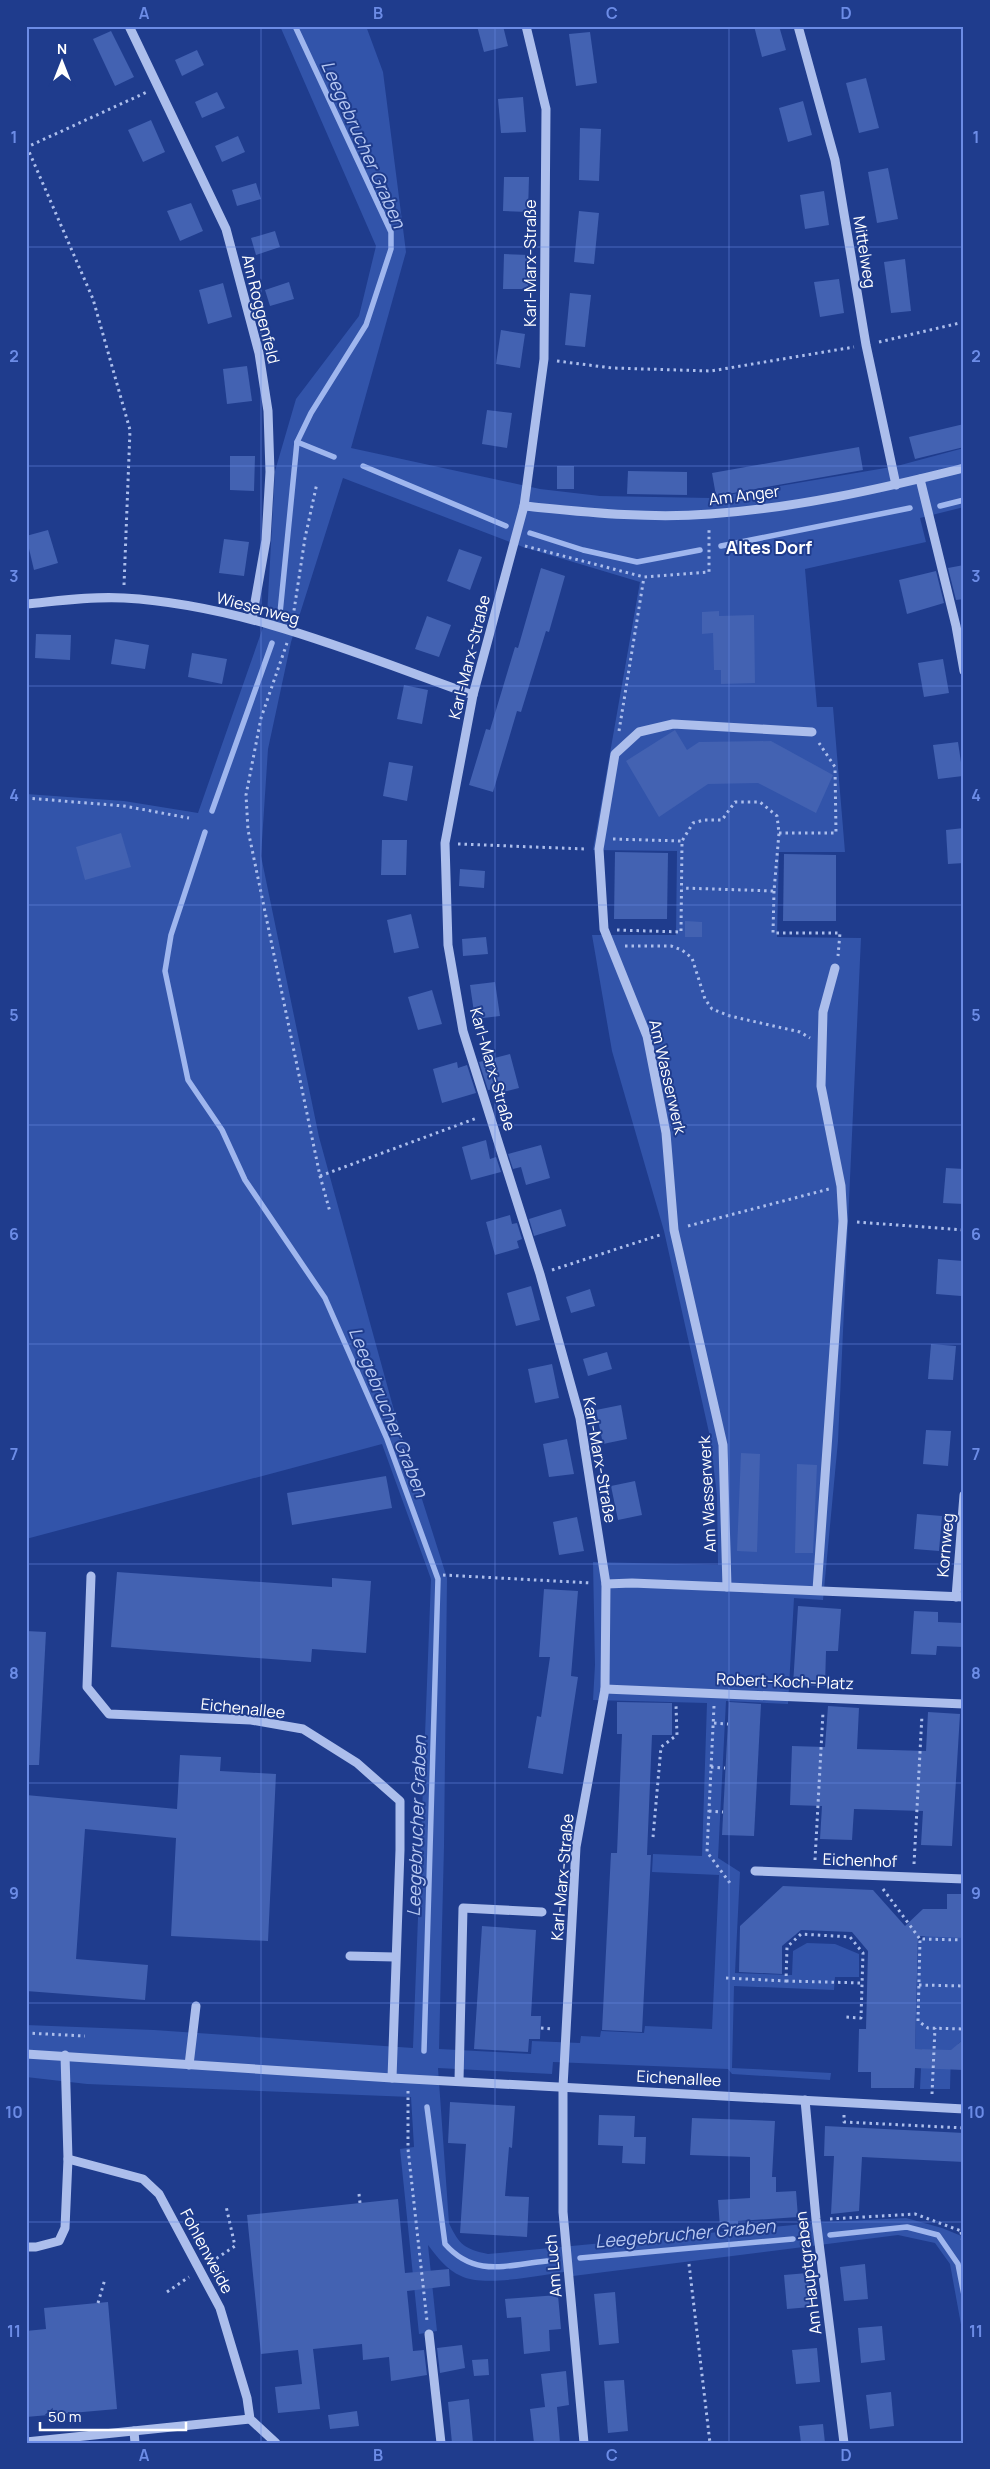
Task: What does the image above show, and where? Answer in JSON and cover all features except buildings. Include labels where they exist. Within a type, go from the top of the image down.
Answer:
[{"type":"street","name":"Am Roggenfeld","points":[[130,26],[226,228],[259,353],[268,411],[270,472],[266,540],[252,619]]},
{"type":"street","name":"Karl-Marx-Straße","points":[[526,26],[546,109],[544,359],[524,506],[473,695],[444,843],[448,945],[463,1031],[540,1274],[580,1418],[606,1584],[606,1689],[576,1847],[563,2087]]},
{"type":"street","name":"Mittelweg","points":[[798,26],[835,160],[866,345],[896,484]]},
{"type":"street","name":"Am Anger","points":[[524,506],[620,515],[709,514],[803,503],[964,468]]},
{"type":"street","points":[[920,479],[956,626],[964,671]]},
{"type":"street","name":"Wiesenweg","points":[[26,604],[124,598],[192,606],[252,619],[473,695]]},
{"type":"street","points":[[615,754],[638,732],[673,724],[812,732]]},
{"type":"street","name":"Am Wasserwerk","points":[[615,754],[598,849],[604,929],[647,1036],[666,1133],[674,1230],[723,1445],[727,1587]]},
{"type":"street","points":[[817,1590],[844,1221],[841,1186],[821,1086],[823,1012],[835,968]]},
{"type":"street","name":"Kornweg","points":[[960,1597],[964,1495]]},
{"type":"street","name":"Eichenallee","points":[[90,1576],[87,1687],[108,1714],[250,1720],[303,1729],[357,1763],[400,1801],[392,2078]]},
{"type":"street","points":[[606,1584],[632,1582],[960,1597]]},
{"type":"street","name":"Robert-Koch-Platz","points":[[606,1689],[964,1704]]},
{"type":"street","name":"Eichenhof","points":[[755,1872],[964,1878]]},
{"type":"street","points":[[459,2082],[463,1908],[542,1912]]},
{"type":"street","points":[[350,1956],[395,1957]]},
{"type":"street","points":[[189,2064],[196,2006]]},
{"type":"street","name":"Eichenallee","points":[[26,2054],[65,2055],[459,2082],[964,2109]]},
{"type":"street","points":[[26,2247],[36,2247],[59,2241],[65,2228],[68,2159],[65,2055]]},
{"type":"street","name":"Am Luch","points":[[563,2087],[563,2212],[584,2443]]},
{"type":"street","name":"Am Hauptgraben","points":[[806,2100],[816,2219],[844,2443]]},
{"type":"street","name":"Fohlenweide","points":[[68,2159],[143,2179],[159,2194],[201,2269],[220,2308],[247,2398],[250,2419]]},
{"type":"street","points":[[429,2334],[441,2443]]},
{"type":"street","points":[[26,2442],[250,2419],[276,2443]]},
{"type":"street","points":[[134,2431],[135,2443]]},
{"type":"path","points":[[124,598],[130,430],[93,299],[27,147],[158,87]]},
{"type":"path","points":[[544,359],[612,368],[711,371],[866,345],[964,322]]},
{"type":"path","points":[[317,483],[304,538],[291,632],[261,718],[246,795],[248,830],[320,1176],[330,1212]]},
{"type":"path","points":[[515,543],[644,577],[709,572],[709,514]]},
{"type":"path","points":[[615,754],[644,577]]},
{"type":"path","points":[[779,833],[836,833],[835,767],[812,732]]},
{"type":"path","points":[[26,798],[124,806],[189,818]]},
{"type":"path","points":[[604,929],[681,932],[682,841],[693,823],[704,820],[722,820],[735,802],[760,802],[777,816],[779,833],[774,891],[773,933],[840,933],[840,949],[835,968]]},
{"type":"path","points":[[600,838],[682,841]]},
{"type":"path","points":[[444,843],[598,849]]},
{"type":"path","points":[[682,888],[774,891]]},
{"type":"path","points":[[611,947],[639,945],[671,946],[682,950],[692,958],[705,1000],[712,1009],[730,1016],[800,1032],[822,1044]]},
{"type":"path","points":[[320,1176],[489,1114]]},
{"type":"path","points":[[540,1274],[674,1230],[841,1186]]},
{"type":"path","points":[[844,1221],[964,1230]]},
{"type":"path","points":[[442,1575],[606,1584]]},
{"type":"path","points":[[653,1837],[661,1747],[677,1734],[676,1692]]},
{"type":"path","points":[[715,1693],[707,1852],[730,1883]]},
{"type":"path","points":[[814,1873],[823,1698]]},
{"type":"path","points":[[913,1877],[922,1702]]},
{"type":"path","points":[[714,1723],[728,1724]]},
{"type":"path","points":[[711,1768],[726,1768]]},
{"type":"path","points":[[709,1811],[723,1812]]},
{"type":"path","points":[[873,1875],[920,1939],[918,2021],[928,2028],[964,2029]]},
{"type":"path","points":[[786,1981],[788,1947],[802,1934],[850,1937],[864,1953],[862,2018],[846,2017]]},
{"type":"path","points":[[920,1939],[964,1940]]},
{"type":"path","points":[[726,1978],[862,1983]]},
{"type":"path","points":[[919,1985],[964,1986]]},
{"type":"path","points":[[931,2107],[935,2028]]},
{"type":"path","points":[[26,2034],[85,2036]]},
{"type":"path","points":[[408,2078],[408,2149],[429,2334]]},
{"type":"path","points":[[844,2122],[964,2128]]},
{"type":"path","points":[[359,2194],[360,2203]]},
{"type":"path","points":[[166,2292],[235,2246],[226,2206]]},
{"type":"path","points":[[816,2219],[915,2214],[962,2231],[964,2248]]},
{"type":"path","points":[[689,2264],[710,2443]]},
{"type":"path","points":[[98,2303],[105,2279]]},
{"type":"shaded area","points":[[280,26],[366,26],[383,72],[406,252],[351,448],[540,489],[600,496],[710,498],[897,466],[964,448],[964,507],[920,518],[926,542],[805,569],[817,707],[833,707],[845,852],[779,852],[777,937],[861,938],[838,1441],[823,1600],[794,1598],[788,1704],[726,1701],[718,1858],[740,1872],[735,1973],[792,1975],[793,1951],[807,1943],[835,1944],[859,1954],[859,1977],[835,1977],[834,1990],[734,1986],[732,2068],[831,2073],[830,2080],[732,2074],[728,2069],[553,2062],[552,2074],[438,2068],[449,2223],[456,2236],[468,2248],[488,2254],[825,2222],[906,2218],[942,2228],[964,2237],[964,2341],[950,2264],[935,2243],[898,2235],[573,2276],[572,2271],[485,2281],[461,2276],[456,2273],[447,2267],[428,2245],[437,2331],[419,2334],[400,2149],[414,2147],[411,2097],[87,2084],[26,2077],[26,2025],[154,2030],[413,2048],[431,1579],[382,1444],[26,1539],[26,794],[124,801],[198,813],[267,616],[275,471],[296,399],[359,316],[376,246]],"holes":[[[343,478],[523,547],[640,582],[593,850],[677,851],[676,935],[592,935],[612,1051],[664,1231],[710,1437],[717,1496],[718,1565],[593,1562],[595,1665],[593,1700],[707,1703],[702,1856],[653,1854],[652,1872],[719,1875],[712,2029],[645,2026],[644,2033],[601,2031],[600,2037],[581,2036],[580,2043],[532,2041],[531,2054],[439,2049],[444,1846],[447,1578],[395,1414],[319,1137],[261,856],[268,749],[291,642]]]},
{"type":"shaded area","points":[[933,1930],[964,1938],[964,2039],[958,2044],[957,2050],[951,2051],[950,2089],[920,2089],[922,2049],[915,2049],[918,1942]]},
{"type":"waterway","name":"Leegebrucher Graben","points":[[280,613],[297,442],[311,413],[366,325],[391,249],[391,232],[295,26]]},
{"type":"waterway","points":[[297,442],[334,457]]},
{"type":"waterway","points":[[363,466],[506,526]]},
{"type":"waterway","points":[[940,506],[964,500]]},
{"type":"waterway","points":[[721,546],[910,508]]},
{"type":"waterway","points":[[530,533],[583,550],[637,562],[700,550]]},
{"type":"waterway","name":"Leegebrucher Graben","points":[[212,811],[272,643]]},
{"type":"waterway","name":"Leegebrucher Graben","points":[[205,832],[171,935],[165,971],[188,1080],[222,1130],[245,1180],[325,1298],[387,1439],[438,1579],[424,2051]]},
{"type":"waterway","name":"Leegebrucher Graben","points":[[427,2107],[445,2244],[456,2255],[468,2262],[480,2265],[492,2267],[547,2261]]},
{"type":"waterway","name":"Leegebrucher Graben","points":[[830,2235],[907,2227],[938,2235],[958,2264],[964,2295]]},
{"type":"waterway","name":"Leegebrucher Graben","points":[[580,2258],[793,2239]]},
{"type":"district","name":"Altes Dorf","points":[[769,547]]}]
